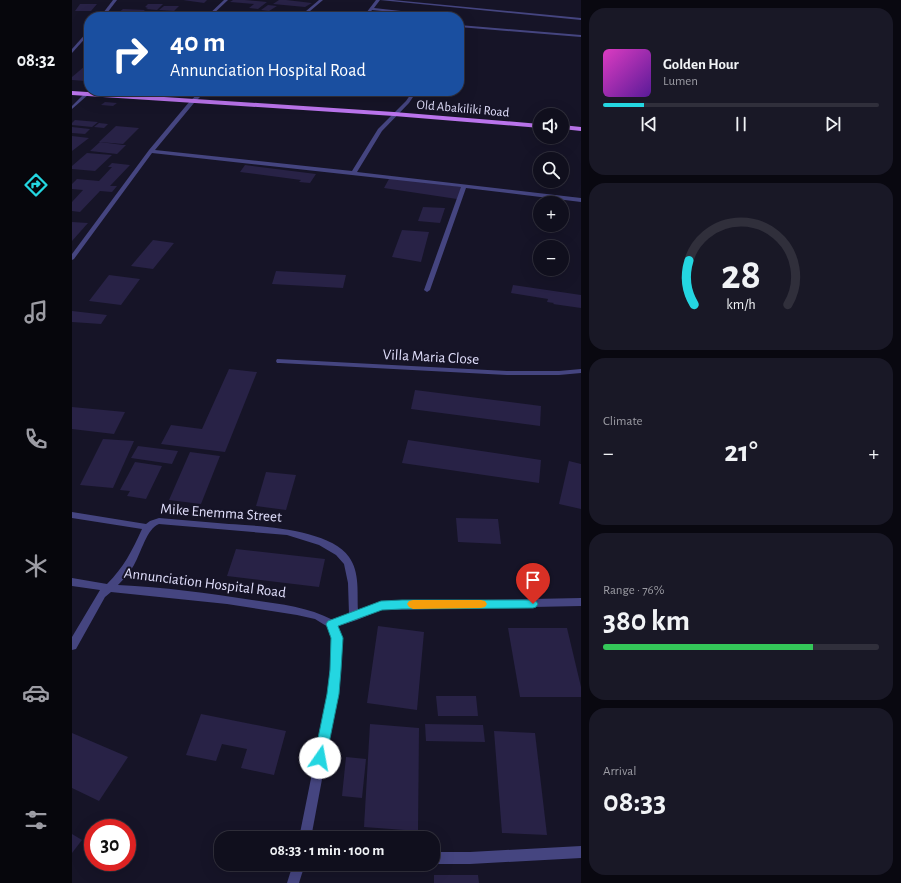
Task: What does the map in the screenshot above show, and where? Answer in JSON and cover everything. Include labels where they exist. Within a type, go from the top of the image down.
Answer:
[{"type":"main road","name":"Old Abakiliki Road","points":[[72,93],[84,94]]},
{"type":"main road","name":"Old Abakiliki Road","points":[[112,96],[394,114],[533,125]]},
{"type":"main road","points":[[569,128],[581,129]]},
{"type":"street","points":[[106,12],[115,0]]},
{"type":"street","points":[[213,12],[226,0]]},
{"type":"street","points":[[307,12],[321,0]]},
{"type":"street","points":[[368,12],[378,0]]},
{"type":"street","points":[[382,0],[462,10],[581,19]]},
{"type":"street","points":[[370,9],[401,12]]},
{"type":"street","points":[[464,26],[581,36]]},
{"type":"street","points":[[72,52],[84,38]]},
{"type":"street","points":[[72,108],[85,96]]},
{"type":"street","points":[[159,99],[163,96]]},
{"type":"street","points":[[72,258],[150,151],[199,96]]},
{"type":"street","points":[[353,173],[380,130],[394,114],[404,106],[411,96]]},
{"type":"street","points":[[150,151],[581,200]]},
{"type":"street","points":[[427,290],[464,186]]},
{"type":"street","name":"Villa Maria Close","points":[[280,361],[507,374],[559,374],[581,371]]},
{"type":"street","points":[[72,515],[148,527]]},
{"type":"street","name":"Mike Enemma Street","points":[[72,646],[102,594],[110,588],[131,562],[148,527],[159,521],[287,532],[303,535],[319,542],[338,552],[348,562],[352,578],[354,617]]},
{"type":"street","name":"Annunciation Hospital Road","points":[[72,582],[110,588],[228,600],[297,611],[317,616],[332,624]]},
{"type":"street","points":[[306,831],[333,694],[337,638],[332,624],[381,606],[402,604],[533,604],[581,602]]},
{"type":"street","points":[[440,858],[454,859],[581,852]]},
{"type":"street","points":[[293,883],[297,871]]},
{"type":"building","points":[[183,0],[207,0],[204,3]]},
{"type":"building","points":[[233,0],[267,2],[258,9],[249,8],[254,4],[230,2]]},
{"type":"building","points":[[279,0],[312,3],[305,7],[273,4]]},
{"type":"building","points":[[80,4],[97,4],[91,11],[75,11]]},
{"type":"building","points":[[148,4],[163,4],[157,10],[146,9],[148,8],[145,7]]},
{"type":"building","points":[[268,5],[277,6],[269,11],[261,10]]},
{"type":"building","points":[[164,6],[179,6],[174,11],[159,10]]},
{"type":"building","points":[[123,9],[145,10],[142,12],[119,12]]},
{"type":"building","points":[[84,67],[84,81],[72,80],[72,77]]},
{"type":"building","points":[[105,102],[117,103],[113,106],[101,105]]},
{"type":"building","points":[[75,120],[98,122],[92,127],[72,125]]},
{"type":"building","points":[[99,123],[108,124],[104,128],[94,127]]},
{"type":"building","points":[[116,126],[139,128],[123,144],[99,142]]},
{"type":"building","points":[[72,127],[90,129],[85,134],[72,133]]},
{"type":"building","points":[[72,136],[89,138],[72,151]]},
{"type":"building","points":[[100,142],[126,145],[117,154],[90,151]]},
{"type":"building","points":[[87,153],[112,155],[95,171],[72,169],[72,166]]},
{"type":"building","points":[[112,163],[130,165],[110,186],[117,186],[112,192],[100,191],[80,212],[72,211],[72,202],[83,190],[72,189],[72,184],[77,179],[99,181],[112,167],[108,167]]},
{"type":"building","points":[[245,165],[316,174],[310,183],[299,182],[301,180],[240,172]]},
{"type":"building","points":[[390,177],[462,187],[457,199],[384,188]]},
{"type":"building","points":[[423,207],[445,208],[440,223],[418,221]]},
{"type":"building","points":[[72,222],[88,223],[72,241]]},
{"type":"building","points":[[402,230],[429,232],[421,262],[392,257]]},
{"type":"building","points":[[153,240],[174,243],[153,269],[131,266]]},
{"type":"building","points":[[276,271],[346,275],[343,288],[272,284]]},
{"type":"building","points":[[109,275],[140,279],[121,305],[89,301]]},
{"type":"building","points":[[513,285],[581,295],[581,308],[553,304],[554,303],[547,302],[548,299],[511,293]]},
{"type":"building","points":[[72,311],[107,315],[101,324],[72,322]]},
{"type":"building","points":[[229,369],[257,372],[225,452],[161,444],[171,425],[202,429]]},
{"type":"building","points":[[415,390],[541,406],[540,426],[411,409]]},
{"type":"building","points":[[72,407],[125,412],[114,434],[72,429]]},
{"type":"building","points":[[103,439],[134,441],[113,488],[80,485]]},
{"type":"building","points":[[408,440],[541,460],[539,483],[402,463]]},
{"type":"building","points":[[138,446],[178,451],[172,464],[131,458]]},
{"type":"building","points":[[190,452],[220,456],[201,504],[169,500]]},
{"type":"building","points":[[569,461],[581,464],[581,509],[559,504]]},
{"type":"building","points":[[135,462],[162,466],[146,499],[127,496],[130,491],[120,490]]},
{"type":"building","points":[[266,472],[296,475],[286,510],[256,506]]},
{"type":"building","points":[[456,518],[498,519],[501,544],[458,542]]},
{"type":"building","points":[[236,549],[325,559],[319,587],[227,576]]},
{"type":"building","points":[[378,626],[424,632],[417,710],[367,703]]},
{"type":"building","points":[[508,628],[567,628],[581,687],[581,697],[520,697]]},
{"type":"building","points":[[436,696],[476,696],[478,716],[438,716]]},
{"type":"building","points":[[201,714],[286,731],[274,775],[241,768],[247,749],[222,744],[216,761],[186,755]]},
{"type":"building","points":[[370,724],[419,728],[418,831],[364,827]]},
{"type":"building","points":[[425,724],[483,725],[485,742],[426,741]]},
{"type":"building","points":[[494,731],[535,733],[547,835],[502,833]]},
{"type":"building","points":[[72,733],[128,757],[99,801],[72,788]]},
{"type":"building","points":[[346,757],[366,759],[362,798],[342,796]]},
{"type":"building","points":[[72,834],[82,840],[72,853]]},
{"type":"building","points":[[434,875],[478,875],[479,883],[434,883]]},
{"type":"slow traffic","points":[[413,604],[481,604]]},
{"type":"route","points":[[320,758],[333,694],[337,654],[337,638],[332,624],[381,606],[402,604],[533,604]]}]
